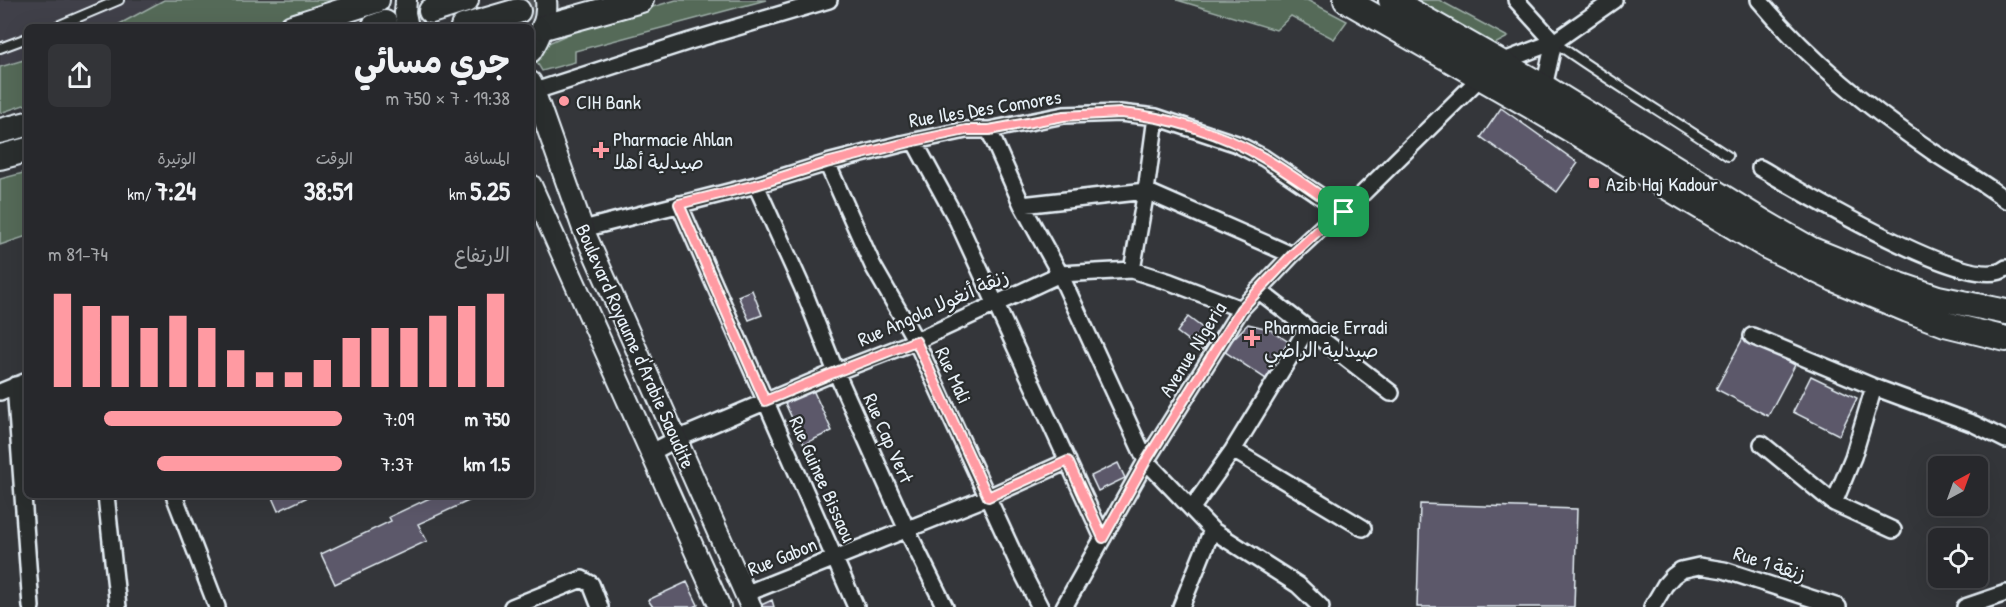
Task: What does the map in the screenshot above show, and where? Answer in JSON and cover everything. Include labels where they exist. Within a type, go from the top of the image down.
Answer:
[{"type":"highway","points":[[301,24],[377,0]]},
{"type":"highway","points":[[431,10],[466,0]]},
{"type":"highway","points":[[544,27],[641,0]]},
{"type":"highway","points":[[1346,0],[1795,261],[1945,324],[2006,339]]},
{"type":"highway","points":[[1391,0],[1544,87],[1810,249],[1938,298],[2006,312]]},
{"type":"highway","points":[[474,24],[518,12]]},
{"type":"highway","points":[[11,128],[24,119]]},
{"type":"highway","points":[[0,157],[24,151]]},
{"type":"main road","points":[[391,24],[405,13],[406,0]]},
{"type":"main road","points":[[534,46],[544,27],[546,0]]},
{"type":"main road","name":"Boulevard Royaume d'Arabie Saoudite","points":[[534,89],[583,229],[748,600]]},
{"type":"main road","name":"Boulevard Royaume d'Arabie Saoudite","points":[[534,192],[720,607]]},
{"type":"street","points":[[534,86],[829,0]]},
{"type":"street","points":[[1516,0],[1554,42]]},
{"type":"street","points":[[1501,62],[1554,42],[1614,0]]},
{"type":"street","points":[[1760,0],[1811,57],[1839,82],[1931,150],[2006,200]]},
{"type":"street","points":[[1544,87],[1554,42]]},
{"type":"street","name":"Avenue Nigeria","points":[[1064,607],[1146,461],[1241,309],[1292,255],[1322,227],[1344,212],[1481,77]]},
{"type":"street","name":"Rue Iles Des Comores","points":[[583,229],[756,185],[826,163],[914,141],[966,130],[989,130],[1064,116],[1120,113],[1156,117],[1237,144],[1264,158],[1344,212]]},
{"type":"street","points":[[1132,270],[1156,117]]},
{"type":"street","points":[[989,130],[1022,205],[1060,274],[1146,461],[1212,530],[1284,575],[1321,607]]},
{"type":"street","points":[[914,141],[958,222],[1103,538]]},
{"type":"street","name":"Rue Mali","points":[[826,163],[873,266],[916,341],[1040,607]]},
{"type":"street","points":[[1760,168],[1892,242],[1946,264],[1992,274],[2006,268]]},
{"type":"street","name":"Rue Cap Vert","points":[[756,185],[803,289],[836,372],[907,530],[945,607]]},
{"type":"street","points":[[1022,205],[1146,191],[1292,255]]},
{"type":"street","name":"Rue Guinee Bissaou","points":[[679,204],[856,607]]},
{"type":"street","name":"Rue Angola زنقة أنغولا","points":[[650,453],[765,401],[916,341],[1060,274],[1132,270],[1241,309]]},
{"type":"street","points":[[1258,291],[1391,393]]},
{"type":"street","points":[[1192,508],[1233,450],[1307,329]]},
{"type":"street","points":[[1752,336],[1874,387],[1974,424],[2006,440]]},
{"type":"street","points":[[0,392],[21,383],[24,450]]},
{"type":"street","points":[[1834,503],[1853,457],[1874,387]]},
{"type":"street","points":[[1762,444],[1834,503],[1893,530]]},
{"type":"street","points":[[1233,450],[1363,528]]},
{"type":"street","name":"Rue Gabon","points":[[748,600],[834,557],[988,497],[1068,461]]},
{"type":"street","points":[[26,498],[31,607]]},
{"type":"street","points":[[106,498],[118,607]]},
{"type":"street","points":[[175,498],[217,607]]},
{"type":"street","points":[[1181,607],[1212,530]]},
{"type":"street","name":"Rue 1 زنقة","points":[[1652,607],[1665,585],[1680,570],[1711,566],[1838,607]]},
{"type":"street","points":[[512,607],[582,579],[591,584],[600,607]]},
{"type":"street","points":[[1965,607],[2006,593]]},
{"type":"lane","points":[[63,24],[116,1]]},
{"type":"lane","points":[[0,48],[24,40]]},
{"type":"lane","points":[[1554,42],[1728,156]]},
{"type":"shaded area","points":[[0,0],[243,0],[158,24],[24,24],[24,62],[0,69]]},
{"type":"green space","points":[[164,0],[344,0],[270,24],[120,24]]},
{"type":"green space","points":[[676,0],[766,0],[575,51],[575,62],[542,71],[536,61],[544,45],[582,28]]},
{"type":"green space","points":[[1177,0],[1307,0],[1347,21],[1334,39],[1291,16],[1276,30]]},
{"type":"green space","points":[[1413,0],[1439,0],[1508,37],[1493,45]]},
{"type":"green space","points":[[24,60],[24,105],[0,113],[0,67]]},
{"type":"green space","points":[[24,173],[24,237],[0,245],[0,179]]},
{"type":"building","points":[[1501,108],[1578,163],[1557,192],[1481,137]]},
{"type":"building","points":[[752,290],[762,315],[749,320],[738,296]]},
{"type":"building","points":[[1188,317],[1213,336],[1202,351],[1177,332]]},
{"type":"building","points":[[1248,324],[1269,329],[1293,345],[1269,381],[1222,350]]},
{"type":"building","points":[[1743,338],[1795,365],[1768,416],[1716,389]]},
{"type":"building","points":[[1811,376],[1857,398],[1839,435],[1793,412]]},
{"type":"building","points":[[813,390],[832,431],[804,444],[785,403]]},
{"type":"building","points":[[1118,463],[1125,478],[1098,491],[1091,476]]},
{"type":"building","points":[[272,498],[306,498],[278,511]]},
{"type":"building","points":[[430,498],[475,498],[418,524],[427,541],[335,584],[321,554],[391,521],[389,517]]},
{"type":"building","points":[[1420,504],[1577,509],[1574,607],[1417,607]]},
{"type":"building","points":[[687,582],[698,605],[694,607],[653,607],[648,600]]},
{"type":"building","points":[[772,600],[774,607],[757,607]]},
{"type":"tunnel","points":[[518,11],[559,0]]},
{"type":"place","name":"CIH Bank","points":[[564,101]]},
{"type":"place","name":"Pharmacie Ahlan صيدلية أهلا","points":[[601,150]]},
{"type":"place","name":"Azib Haj Kadour","points":[[1594,183]]},
{"type":"place","name":"Pharmacie Erradi صيدلية الراضي","points":[[1252,338]]},
{"type":"route","points":[[1120,113],[1156,117],[1237,144],[1264,158],[1344,212],[1322,227],[1292,255],[1241,309],[1146,461],[1103,538],[1068,461],[988,497],[916,341],[765,401],[679,204],[756,185],[826,163],[966,130],[989,130],[1064,116],[1120,113]]}]
